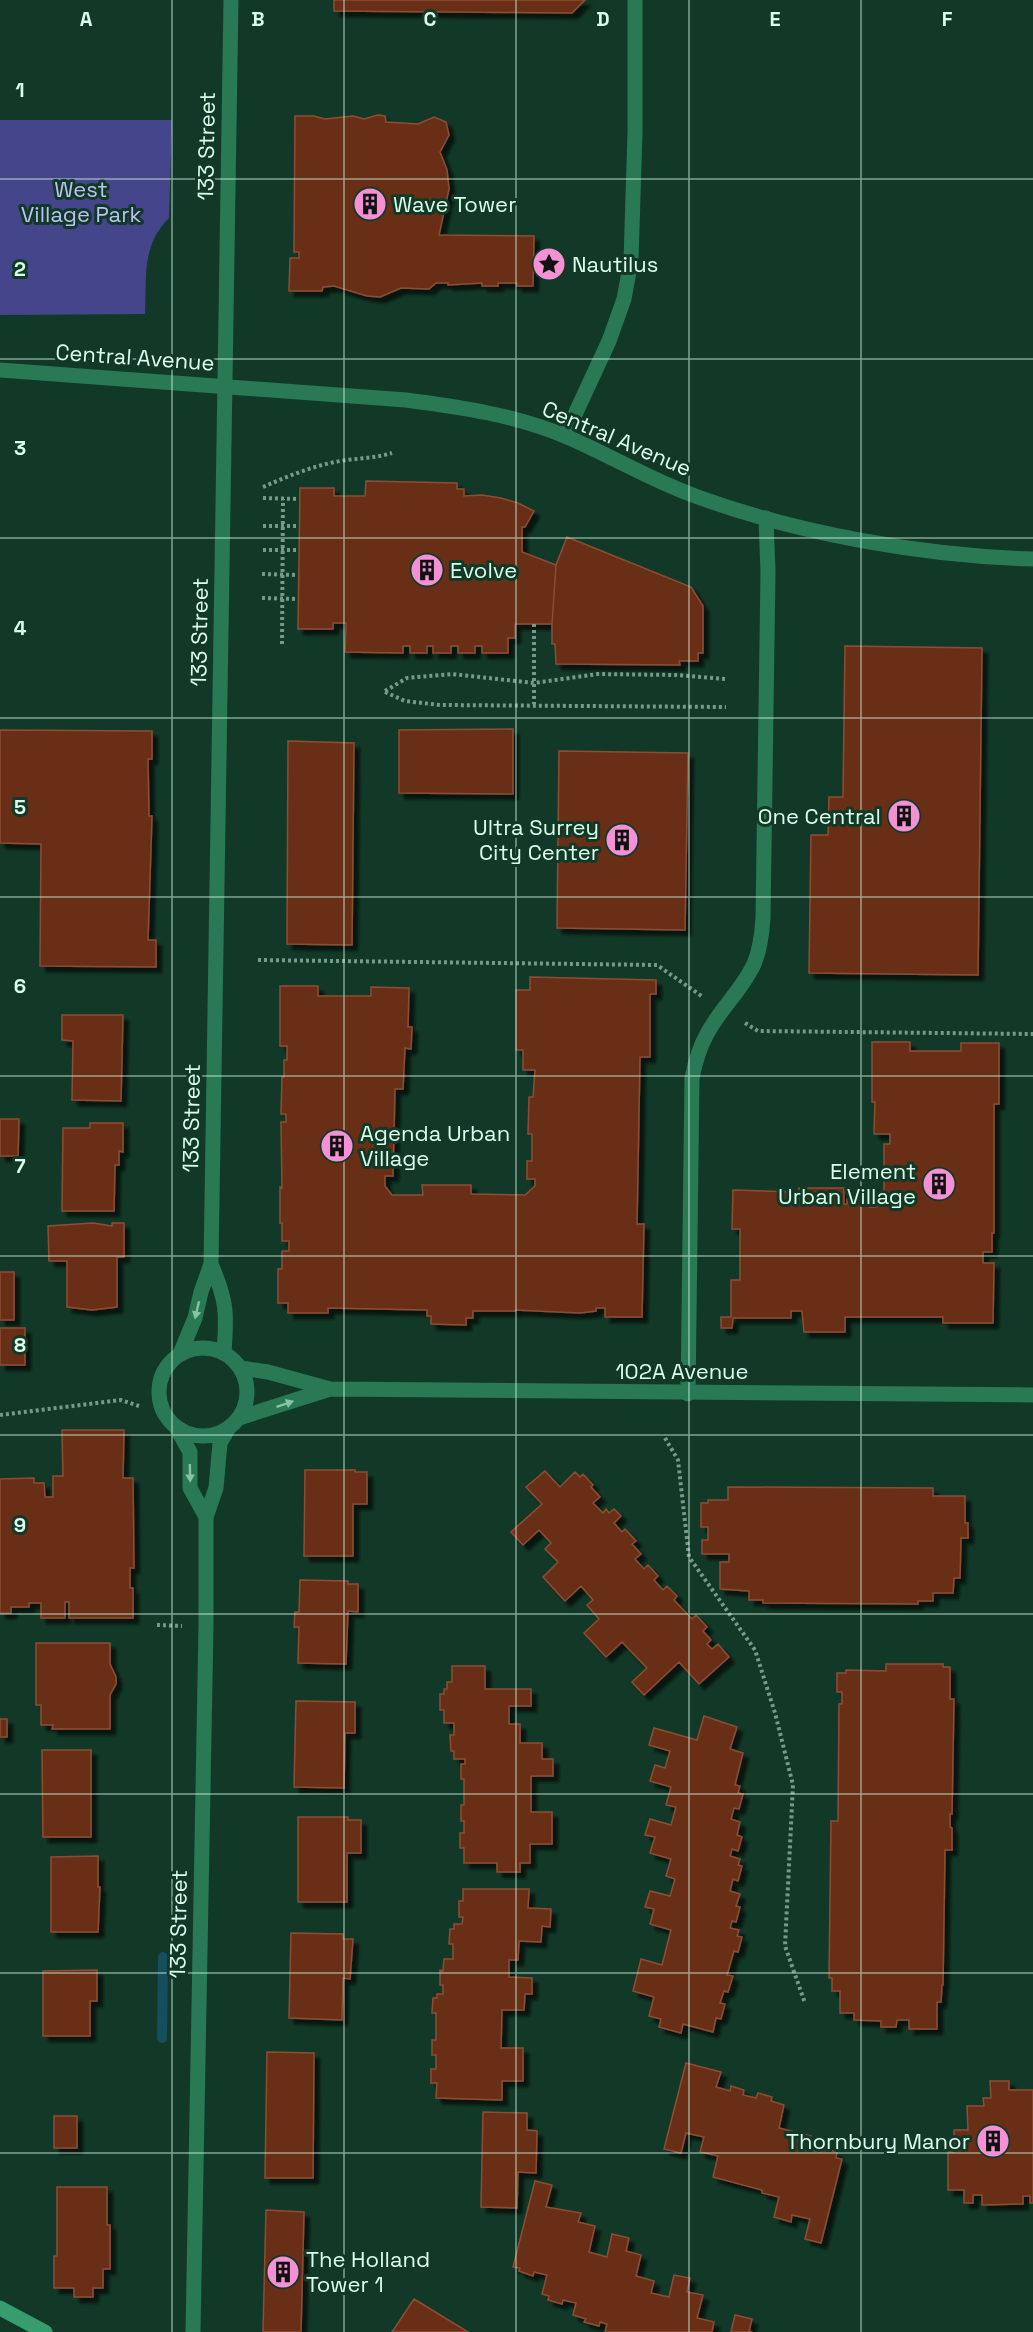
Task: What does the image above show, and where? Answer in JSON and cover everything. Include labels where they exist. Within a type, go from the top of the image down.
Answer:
[{"type":"main road","points":[[0,2308],[45,2332]]},
{"type":"street","name":"133 Street","points":[[180,1354],[195,1318],[211,1264],[231,0]]},
{"type":"street","points":[[565,436],[609,341],[624,299],[631,261],[635,143],[635,0]]},
{"type":"street","name":"Central Avenue","points":[[0,370],[406,400],[464,408],[536,425],[695,496],[766,518],[851,538],[906,547],[1033,559]]},
{"type":"street","points":[[688,1394],[692,1078],[697,1056],[707,1034],[754,963],[761,940],[763,918],[768,572],[766,518]]},
{"type":"street","name":"133 Street","points":[[211,1264],[223,1291],[227,1317],[224,1353]]},
{"type":"street","points":[[202,1347],[224,1353],[234,1359],[246,1380],[248,1393],[245,1406],[234,1423],[216,1435],[189,1435],[177,1429],[167,1419],[158,1394],[159,1381],[164,1370],[180,1354],[202,1347]]},
{"type":"street","name":"102A Avenue","points":[[240,1368],[268,1372],[330,1389],[688,1394],[1033,1395]]},
{"type":"street","name":"102A Avenue","points":[[234,1423],[330,1389]]},
{"type":"street","name":"133 Street","points":[[193,2332],[206,1517],[216,1488],[220,1443],[234,1423]]},
{"type":"street","name":"133 Street","points":[[177,1429],[190,1452],[190,1488],[206,1517]]},
{"type":"path","points":[[263,487],[297,473],[336,462],[380,457],[392,453]]},
{"type":"path","points":[[263,498],[299,499]]},
{"type":"path","points":[[282,644],[283,499]]},
{"type":"path","points":[[263,525],[299,526]]},
{"type":"path","points":[[263,550],[299,550]]},
{"type":"path","points":[[262,574],[298,575]]},
{"type":"path","points":[[262,598],[298,599]]},
{"type":"path","points":[[534,624],[534,704]]},
{"type":"path","points":[[726,679],[676,675],[598,674],[534,683],[452,674],[407,678],[384,691],[405,701],[440,705],[726,707]]},
{"type":"path","points":[[258,960],[657,965],[704,998]]},
{"type":"path","points":[[724,1008],[758,1031],[1033,1034]]},
{"type":"path","points":[[0,1415],[121,1400],[139,1406]]},
{"type":"path","points":[[665,1438],[678,1460],[689,1557],[755,1650],[775,1713],[793,1785],[785,1946],[805,2002]]},
{"type":"green space","name":"West Village Park","points":[[0,120],[172,120],[169,218],[154,239],[147,262],[145,314],[0,315]]},
{"type":"building","points":[[334,0],[585,0],[572,13],[334,11]]},
{"type":"building","name":"Wave Tower","points":[[378,115],[385,116],[386,122],[418,124],[434,117],[446,122],[449,135],[440,152],[447,170],[449,189],[439,235],[534,236],[533,286],[517,286],[517,283],[482,286],[482,283],[448,285],[448,283],[436,283],[429,289],[401,288],[380,297],[367,296],[334,286],[323,287],[322,291],[289,291],[290,258],[299,258],[299,252],[294,252],[295,116],[314,116],[325,119],[353,116],[364,119]]},
{"type":"building","name":"Evolve","points":[[366,481],[457,483],[457,489],[464,489],[464,496],[482,495],[501,498],[534,511],[525,527],[522,527],[522,552],[556,565],[552,624],[515,624],[515,638],[508,638],[508,653],[482,653],[482,646],[475,646],[475,653],[458,653],[458,646],[451,646],[451,653],[433,653],[433,646],[427,646],[427,653],[410,653],[410,646],[403,646],[403,653],[345,652],[346,623],[333,623],[333,629],[298,629],[300,488],[334,488],[334,496],[365,496]]},
{"type":"building","points":[[567,537],[691,587],[703,606],[703,653],[698,653],[698,661],[679,661],[680,665],[556,664],[555,644],[552,644],[552,624],[556,565]]},
{"type":"building","name":"One Central","points":[[845,646],[982,648],[978,975],[809,973],[811,835],[828,835],[829,797],[843,797]]},
{"type":"building","points":[[513,729],[513,794],[399,793],[399,730]]},
{"type":"building","points":[[0,730],[152,731],[152,759],[148,759],[149,816],[152,816],[148,940],[156,940],[156,967],[40,966],[41,844],[0,843]]},
{"type":"building","points":[[288,741],[354,743],[352,945],[287,944]]},
{"type":"building","name":"Ultra Surrey City Center","points":[[559,751],[688,753],[685,930],[557,928]]},
{"type":"building","name":"Agenda Urban Village","points":[[530,977],[656,980],[656,994],[650,994],[650,1057],[640,1057],[637,1224],[644,1224],[642,1317],[605,1317],[605,1308],[580,1313],[473,1311],[473,1318],[466,1318],[466,1325],[431,1324],[431,1316],[427,1316],[427,1310],[328,1308],[328,1313],[288,1313],[288,1303],[278,1303],[278,1269],[282,1269],[282,1251],[289,1251],[289,1241],[282,1241],[282,1223],[280,1223],[281,1122],[286,1122],[286,1114],[281,1114],[282,1077],[284,1077],[284,1060],[287,1060],[287,1046],[280,1046],[280,986],[318,986],[318,996],[371,996],[371,987],[409,988],[408,1027],[412,1027],[411,1049],[405,1048],[403,1089],[395,1089],[393,1176],[385,1176],[385,1186],[392,1195],[423,1195],[422,1185],[471,1185],[471,1194],[525,1195],[535,1186],[535,1179],[527,1179],[527,1161],[532,1161],[532,1134],[528,1134],[529,1097],[533,1097],[535,1070],[523,1070],[523,1050],[516,1050],[516,990],[530,990]]},
{"type":"building","points":[[62,1015],[123,1015],[121,1101],[72,1100],[73,1041],[62,1040]]},
{"type":"building","name":"Element Urban Village","points":[[872,1042],[910,1042],[910,1051],[961,1051],[961,1043],[999,1043],[999,1104],[994,1104],[994,1233],[992,1233],[992,1252],[983,1252],[983,1263],[994,1263],[993,1323],[943,1323],[943,1317],[845,1317],[845,1332],[804,1332],[802,1311],[791,1311],[791,1318],[733,1318],[732,1328],[721,1328],[721,1317],[731,1317],[731,1280],[740,1280],[740,1229],[732,1229],[733,1190],[792,1192],[792,1200],[799,1199],[799,1188],[844,1188],[844,1204],[847,1204],[847,1199],[869,1199],[869,1207],[876,1207],[884,1200],[884,1144],[890,1144],[890,1134],[874,1134]]},
{"type":"building","points":[[0,1119],[19,1119],[18,1156],[0,1156]]},
{"type":"building","points":[[90,1123],[123,1123],[123,1152],[119,1151],[119,1165],[115,1165],[114,1211],[62,1211],[63,1128],[90,1128]]},
{"type":"building","points":[[93,1223],[112,1226],[112,1223],[124,1223],[124,1257],[117,1257],[117,1307],[92,1310],[67,1307],[67,1261],[49,1261],[48,1226]]},
{"type":"building","points":[[0,1272],[14,1272],[14,1320],[0,1320]]},
{"type":"building","points":[[0,1328],[25,1328],[25,1365],[0,1365]]},
{"type":"building","points":[[62,1430],[124,1430],[123,1478],[133,1478],[134,1568],[130,1568],[130,1588],[133,1588],[133,1618],[69,1618],[69,1602],[65,1602],[65,1618],[41,1618],[41,1603],[29,1603],[29,1607],[11,1607],[11,1613],[0,1613],[0,1479],[34,1478],[34,1483],[44,1483],[45,1497],[53,1497],[53,1476],[63,1476]]},
{"type":"building","points":[[305,1470],[367,1472],[367,1504],[353,1504],[353,1556],[304,1556]]},
{"type":"building","points":[[545,1471],[560,1487],[575,1472],[580,1477],[583,1474],[600,1497],[593,1503],[603,1513],[606,1509],[609,1513],[614,1509],[621,1516],[614,1523],[622,1532],[625,1529],[636,1541],[632,1544],[641,1554],[635,1559],[644,1569],[648,1565],[658,1576],[654,1580],[663,1590],[667,1586],[677,1596],[674,1600],[692,1619],[696,1615],[707,1627],[703,1631],[711,1640],[707,1644],[712,1649],[718,1644],[729,1657],[699,1684],[679,1662],[644,1695],[632,1682],[647,1668],[622,1642],[606,1657],[584,1633],[599,1619],[587,1605],[593,1600],[581,1586],[565,1601],[543,1577],[558,1562],[545,1549],[551,1543],[539,1530],[523,1545],[511,1532],[542,1504],[526,1487]]},
{"type":"building","points":[[728,1487],[933,1488],[933,1496],[965,1496],[965,1523],[968,1523],[968,1538],[961,1538],[960,1578],[954,1578],[953,1593],[933,1593],[933,1601],[918,1601],[918,1604],[763,1603],[763,1600],[749,1600],[749,1591],[720,1589],[720,1562],[729,1562],[729,1554],[702,1554],[702,1540],[708,1540],[708,1527],[701,1527],[701,1503],[708,1503],[708,1500],[728,1500]]},
{"type":"building","points":[[300,1580],[348,1581],[348,1584],[358,1584],[358,1612],[348,1611],[346,1664],[298,1663],[299,1627],[294,1627],[295,1612],[299,1612]]},
{"type":"building","points":[[36,1643],[110,1643],[110,1664],[116,1677],[116,1684],[110,1695],[110,1729],[52,1729],[53,1725],[41,1725],[41,1705],[36,1705]]},
{"type":"building","points":[[886,1664],[943,1664],[943,1667],[950,1667],[950,1699],[954,1699],[952,1814],[950,1814],[952,1850],[945,1850],[943,1985],[941,2002],[937,2002],[937,2029],[909,2029],[909,2020],[897,2020],[896,2027],[881,2027],[881,2021],[854,2020],[854,2013],[840,2013],[840,1991],[832,1991],[832,1978],[829,1978],[831,1821],[838,1821],[839,1704],[842,1704],[842,1692],[837,1692],[837,1673],[846,1673],[846,1670],[886,1671]]},
{"type":"building","points":[[452,1666],[485,1666],[485,1689],[531,1689],[531,1706],[509,1706],[509,1724],[520,1724],[520,1743],[542,1743],[542,1759],[553,1759],[553,1776],[531,1776],[531,1812],[552,1812],[552,1844],[530,1844],[530,1863],[520,1863],[520,1872],[497,1872],[497,1863],[464,1863],[464,1848],[460,1848],[460,1833],[464,1833],[464,1821],[461,1821],[461,1805],[464,1805],[464,1779],[461,1779],[461,1764],[465,1764],[465,1759],[454,1759],[450,1735],[454,1735],[454,1723],[444,1723],[444,1710],[440,1710],[440,1694],[444,1694],[444,1689],[447,1689],[447,1682],[452,1682]]},
{"type":"building","points":[[296,1701],[355,1702],[355,1733],[345,1733],[344,1788],[294,1787]]},
{"type":"building","points":[[704,1716],[737,1727],[730,1749],[743,1753],[735,1785],[740,1786],[738,1793],[743,1794],[739,1809],[734,1808],[731,1819],[740,1822],[737,1835],[742,1837],[738,1851],[732,1849],[730,1856],[740,1859],[738,1865],[742,1866],[738,1881],[733,1879],[730,1891],[740,1894],[736,1906],[740,1907],[736,1922],[732,1921],[730,1928],[739,1930],[737,1936],[742,1937],[738,1952],[734,1951],[727,1975],[733,1976],[728,1992],[724,1991],[720,2003],[725,2004],[721,2019],[716,2018],[713,2032],[683,2024],[681,2033],[659,2027],[661,2019],[649,2016],[654,1997],[633,1991],[641,1959],[662,1965],[671,1930],[650,1924],[654,1909],[645,1907],[650,1891],[670,1896],[675,1879],[666,1876],[671,1859],[650,1853],[655,1837],[645,1835],[650,1819],[671,1825],[676,1807],[666,1805],[671,1787],[650,1781],[655,1765],[665,1768],[670,1751],[649,1745],[654,1728],[697,1740]]},
{"type":"building","points":[[0,1719],[7,1719],[7,1737],[0,1737]]},
{"type":"building","points":[[42,1750],[91,1750],[91,1837],[43,1837]]},
{"type":"building","points":[[298,1817],[348,1817],[348,1820],[361,1820],[361,1853],[347,1853],[347,1902],[298,1902]]},
{"type":"building","points":[[98,1856],[98,1887],[100,1887],[98,1932],[51,1932],[51,1857]]},
{"type":"building","points":[[463,1889],[529,1889],[528,1908],[551,1909],[550,1927],[542,1926],[541,1942],[519,1941],[518,1960],[509,1960],[509,1977],[532,1978],[532,1994],[525,1994],[524,2010],[502,2010],[501,2048],[523,2048],[523,2081],[502,2081],[502,2100],[436,2098],[437,2083],[431,2083],[431,2069],[436,2069],[436,2055],[432,2055],[432,2040],[436,2040],[436,2013],[432,2013],[433,1998],[437,1998],[437,1994],[443,1994],[443,1985],[440,1985],[440,1970],[443,1971],[444,1959],[453,1959],[453,1944],[449,1944],[450,1929],[454,1929],[454,1924],[462,1924],[463,1917],[459,1917],[459,1901],[463,1901]]},
{"type":"building","points":[[291,1933],[343,1934],[343,1939],[353,1939],[350,1979],[343,1978],[342,2020],[289,2018]]},
{"type":"building","points":[[97,1970],[97,2001],[90,2001],[90,2036],[43,2036],[43,1971]]},
{"type":"building","points":[[267,2052],[314,2053],[313,2178],[265,2178]]},
{"type":"building","points":[[686,2063],[721,2072],[716,2087],[730,2091],[731,2086],[744,2090],[743,2095],[756,2098],[758,2093],[772,2097],[771,2101],[784,2105],[779,2128],[811,2136],[808,2149],[821,2152],[822,2148],[837,2152],[836,2158],[842,2159],[821,2243],[805,2239],[810,2219],[792,2215],[791,2222],[774,2217],[779,2197],[713,2177],[718,2156],[700,2152],[704,2137],[686,2133],[681,2153],[664,2149]]},
{"type":"building","name":"Thornbury Manor","points":[[990,2081],[1009,2081],[1009,2090],[1033,2090],[1033,2203],[1030,2203],[1030,2196],[1023,2196],[1023,2204],[982,2205],[982,2195],[973,2195],[973,2203],[964,2203],[964,2190],[948,2190],[948,2152],[954,2152],[954,2130],[968,2130],[967,2106],[984,2106],[983,2098],[991,2098]]},
{"type":"building","points":[[483,2112],[527,2113],[527,2130],[537,2131],[536,2173],[518,2172],[517,2208],[481,2207]]},
{"type":"building","points":[[54,2116],[77,2116],[77,2148],[54,2148]]},
{"type":"building","points":[[535,2181],[552,2185],[546,2207],[581,2213],[578,2222],[595,2226],[589,2252],[607,2257],[612,2234],[629,2238],[626,2251],[641,2255],[636,2276],[654,2281],[651,2293],[669,2297],[674,2275],[690,2278],[687,2292],[703,2295],[697,2318],[714,2322],[712,2332],[605,2332],[607,2324],[600,2322],[599,2326],[584,2322],[586,2319],[573,2315],[576,2303],[563,2300],[562,2304],[548,2300],[549,2296],[542,2294],[547,2275],[534,2272],[533,2276],[519,2271],[520,2268],[513,2267]]},
{"type":"building","points":[[57,2187],[107,2187],[110,2269],[103,2269],[103,2288],[93,2288],[93,2297],[74,2297],[74,2288],[54,2288],[54,2256],[57,2256]]},
{"type":"building","name":"The Holland Tower 1","points":[[266,2210],[304,2212],[301,2332],[263,2332]]},
{"type":"building","name":"The Holland Tower 1","points":[[414,2299],[468,2332],[392,2332]]},
{"type":"building","points":[[735,2315],[752,2319],[749,2331],[752,2332],[731,2332]]},
{"type":"waterway","points":[[162,2038],[163,1957]]},
{"type":"place","name":"Wave Tower","points":[[370,204]]},
{"type":"place","name":"Nautilus","points":[[549,264]]},
{"type":"place","name":"Evolve","points":[[427,570]]},
{"type":"place","name":"One Central","points":[[904,816]]},
{"type":"place","name":"Ultra Surrey City Center","points":[[622,840]]},
{"type":"place","name":"Agenda Urban Village","points":[[337,1146]]},
{"type":"place","name":"Element Urban Village","points":[[939,1184]]},
{"type":"place","name":"Thornbury Manor","points":[[993,2141]]},
{"type":"place","name":"The Holland Tower 1","points":[[283,2272]]}]
